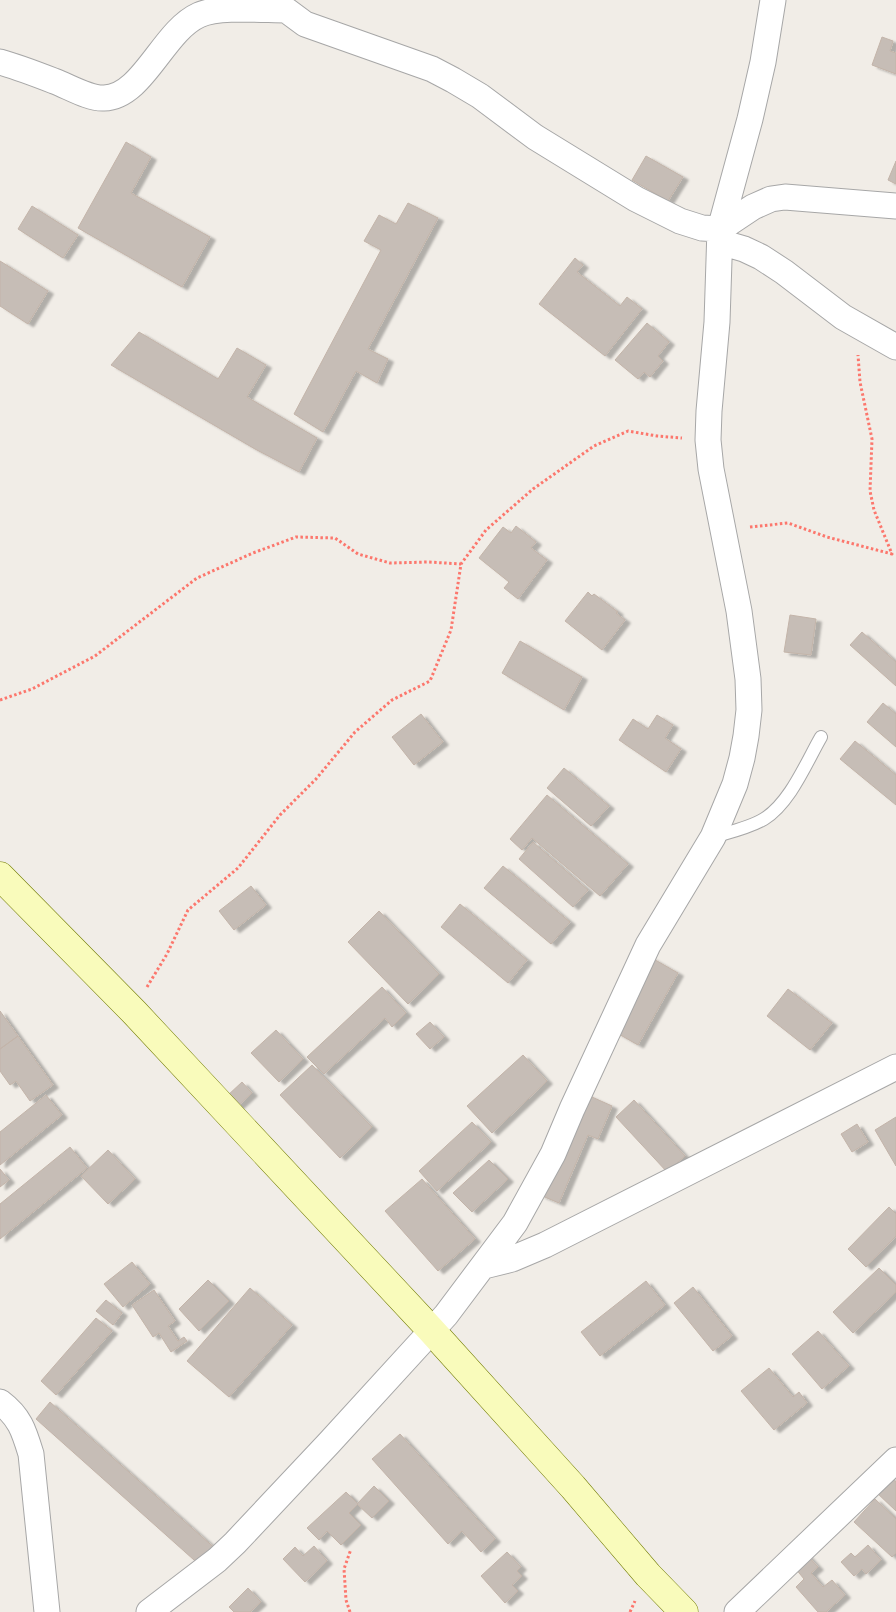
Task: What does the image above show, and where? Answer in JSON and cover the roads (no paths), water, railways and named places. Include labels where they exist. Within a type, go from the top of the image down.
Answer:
[{"type":"street","points":[[149,1612],[216,1560],[329,1443],[446,1315],[515,1223],[553,1154],[648,944],[713,838],[735,784],[742,758],[749,710],[748,679],[739,611],[722,528],[708,440],[717,322],[720,235],[763,62],[773,0]]},
{"type":"street","points":[[0,62],[88,94],[102,98],[114,97],[127,90],[138,79],[168,41],[192,18],[201,14],[280,5],[305,24],[432,69],[480,96],[535,137],[636,199],[680,221],[720,235],[761,257],[856,325],[896,348]]},
{"type":"street","points":[[720,235],[753,206],[771,199],[785,197],[896,206]]},
{"type":"street","points":[[0,876],[134,1012],[431,1330],[573,1487],[648,1575],[684,1612]]},
{"type":"street","points":[[484,1266],[512,1259],[545,1245],[896,1067]]},
{"type":"street","points":[[0,1402],[16,1416],[26,1436],[31,1454],[47,1612]]},
{"type":"street","points":[[737,1612],[896,1460]]},
{"type":"lane","points":[[713,838],[756,823],[774,812],[790,792],[821,737]]}]
